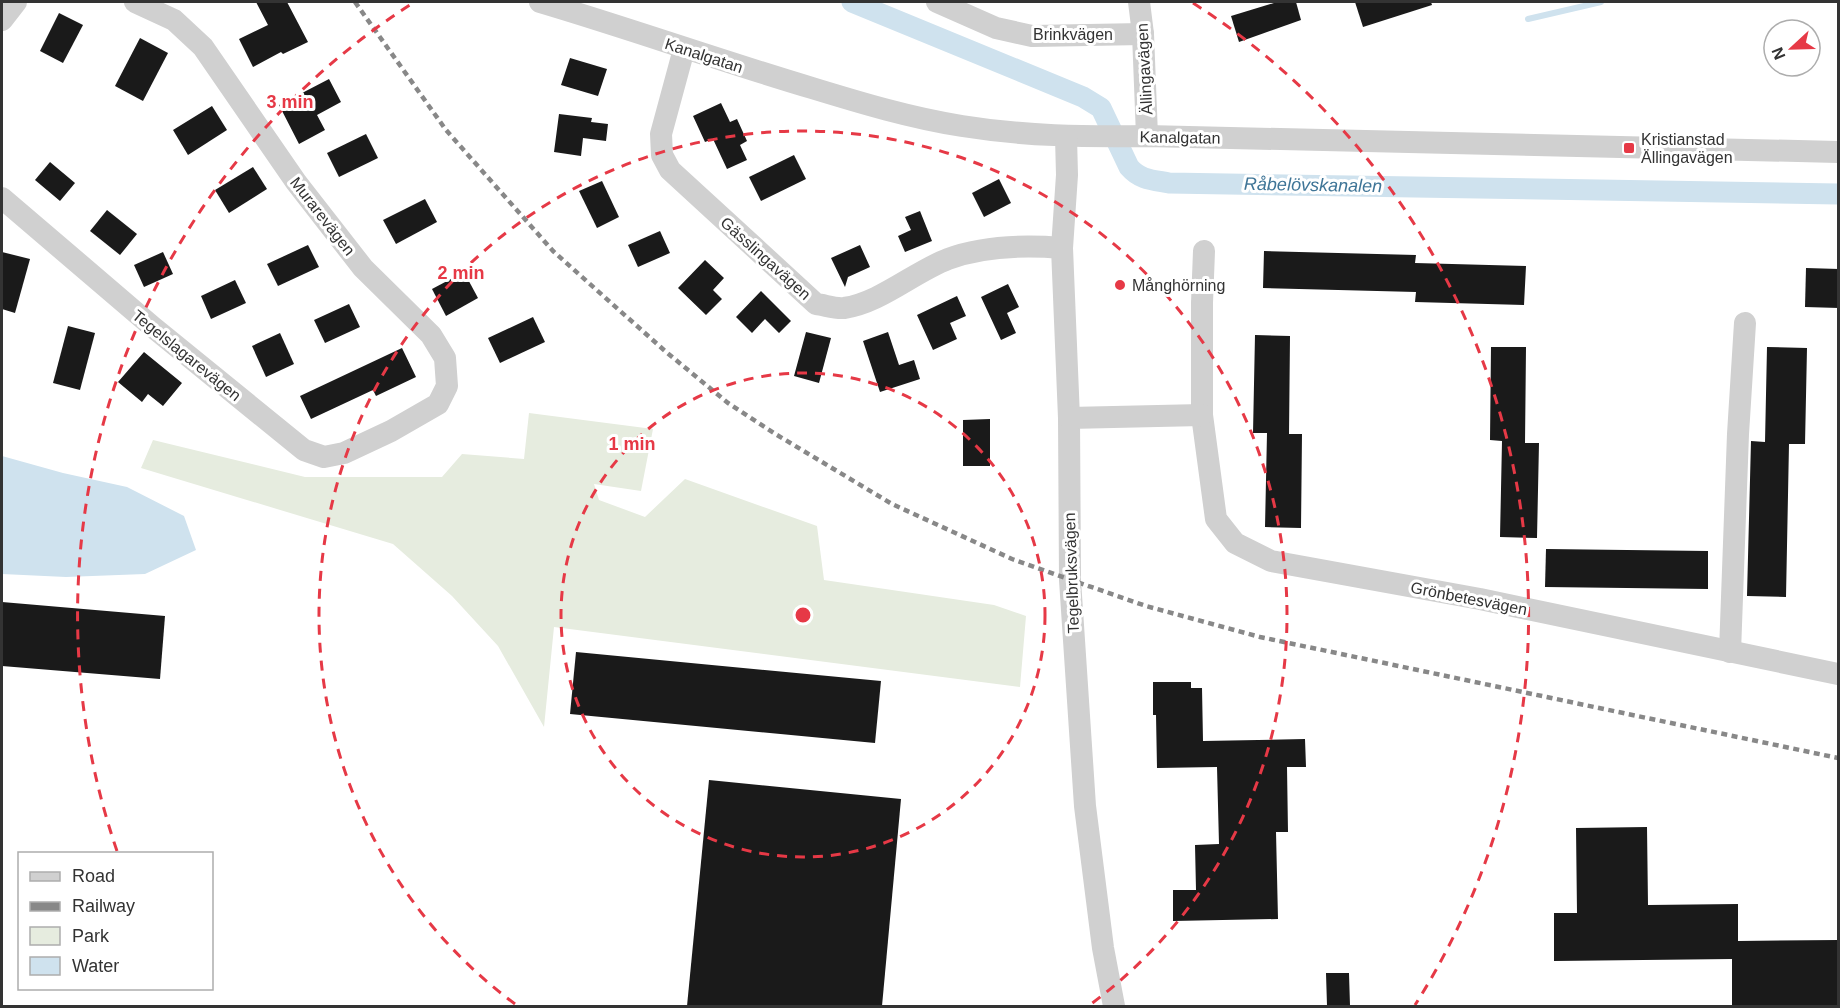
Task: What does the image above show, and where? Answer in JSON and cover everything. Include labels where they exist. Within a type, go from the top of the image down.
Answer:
[{"type":"street","points":[[2,20],[16,2]]},
{"type":"street","name":"Murarevägen","points":[[135,2],[174,20],[203,47],[296,182],[363,268],[431,334],[445,358],[447,386],[438,404],[391,431]]},
{"type":"street","name":"Kanalgatan","points":[[540,2],[684,49],[908,115],[961,126],[1021,134],[1066,137],[1136,136],[1839,152]]},
{"type":"street","name":"Brinkvägen","points":[[937,2],[996,28],[1032,36],[1143,34]]},
{"type":"street","name":"Ällingavägen","points":[[1136,136],[1143,34],[1139,2]]},
{"type":"street","name":"Gässlingavägen","points":[[684,49],[661,134],[662,155],[670,170],[816,304],[842,309],[864,302],[947,259],[977,250],[1062,248]]},
{"type":"street","name":"Tegelbruksvägen","points":[[1066,137],[1067,175],[1062,248],[1069,418],[1070,580],[1084,806],[1103,948],[1114,1006]]},
{"type":"street","name":"Tegelslagarevägen","points":[[2,198],[154,328],[304,450],[324,457],[344,453],[391,431]]},
{"type":"street","name":"Grönbetesvägen","points":[[1204,251],[1202,415],[1216,519],[1235,543],[1271,561],[1480,599],[1839,674]]},
{"type":"street","points":[[1731,652],[1738,434],[1745,322]]},
{"type":"street","points":[[1069,418],[1202,415]]},
{"type":"green space","points":[[529,413],[653,429],[641,491],[594,484],[599,500],[645,517],[685,479],[817,526],[824,580],[994,605],[1026,616],[1020,687],[554,627],[544,727],[498,646],[452,596],[393,544],[141,468],[153,440],[305,477],[442,477],[462,454],[524,459]]},
{"type":"water","points":[[2,456],[63,473],[127,487],[184,516],[196,550],[145,574],[66,577],[2,574]]},
{"type":"building","points":[[256,2],[287,2],[308,42],[283,54],[281,52],[253,67],[239,39],[268,25]]},
{"type":"building","points":[[1277,2],[1296,2],[1301,20],[1239,42],[1231,16]]},
{"type":"building","points":[[1355,2],[1431,2],[1432,5],[1363,27]]},
{"type":"building","points":[[59,13],[83,25],[63,63],[40,51]]},
{"type":"building","points":[[140,38],[168,53],[143,101],[115,86]]},
{"type":"building","points":[[570,58],[607,69],[598,96],[561,85]]},
{"type":"building","points":[[329,79],[341,102],[317,115],[325,130],[299,144],[279,105]]},
{"type":"building","points":[[721,103],[730,122],[737,119],[747,141],[740,145],[747,160],[727,169],[713,139],[705,142],[693,116]]},
{"type":"building","points":[[212,106],[227,130],[188,155],[173,130]]},
{"type":"building","points":[[559,114],[592,118],[591,122],[608,124],[606,141],[583,138],[581,156],[554,152]]},
{"type":"building","points":[[366,134],[378,158],[339,177],[327,153]]},
{"type":"building","points":[[794,155],[806,179],[761,201],[749,177]]},
{"type":"building","points":[[50,162],[75,183],[60,201],[35,180]]},
{"type":"building","points":[[253,167],[267,189],[229,213],[215,190]]},
{"type":"building","points":[[999,179],[1011,203],[984,217],[972,193]]},
{"type":"building","points":[[602,181],[619,217],[597,228],[579,191]]},
{"type":"building","points":[[425,199],[437,222],[396,244],[383,220]]},
{"type":"building","points":[[107,210],[137,234],[120,255],[90,231]]},
{"type":"building","points":[[920,211],[932,241],[905,252],[898,236],[911,230],[905,217]]},
{"type":"building","points":[[660,231],[670,253],[638,267],[628,245]]},
{"type":"building","points":[[308,245],[319,267],[278,286],[267,264]]},
{"type":"building","points":[[860,245],[870,267],[848,277],[845,287],[831,258]]},
{"type":"building","points":[[1264,251],[1416,255],[1415,263],[1526,266],[1524,305],[1415,302],[1416,292],[1263,288]]},
{"type":"building","points":[[2,252],[30,259],[15,313],[2,309]]},
{"type":"building","points":[[163,252],[173,274],[144,287],[134,265]]},
{"type":"building","points":[[705,260],[724,278],[713,290],[722,299],[706,315],[678,288]]},
{"type":"building","points":[[1806,268],[1839,269],[1839,308],[1805,307]]},
{"type":"building","points":[[464,272],[478,298],[446,316],[432,289]]},
{"type":"building","points":[[235,280],[246,303],[211,319],[201,296]]},
{"type":"building","points":[[1008,284],[1019,307],[1007,313],[1016,333],[1001,340],[981,297]]},
{"type":"building","points":[[761,291],[791,321],[779,333],[765,319],[752,333],[736,317]]},
{"type":"building","points":[[957,296],[966,316],[950,323],[957,339],[933,350],[917,315]]},
{"type":"building","points":[[349,304],[360,327],[325,343],[314,320]]},
{"type":"building","points":[[533,317],[545,342],[500,363],[488,338]]},
{"type":"building","points":[[68,326],[95,333],[80,390],[53,383]]},
{"type":"building","points":[[806,332],[831,338],[819,383],[794,376]]},
{"type":"building","points":[[888,332],[899,365],[914,360],[920,379],[880,392],[863,341]]},
{"type":"building","points":[[280,333],[294,364],[266,377],[252,346]]},
{"type":"building","points":[[1255,335],[1290,336],[1289,434],[1302,434],[1301,528],[1265,527],[1267,433],[1253,433]]},
{"type":"building","points":[[1491,347],[1526,347],[1525,443],[1539,443],[1537,538],[1500,537],[1502,441],[1490,440]]},
{"type":"building","points":[[1767,347],[1807,348],[1805,444],[1789,444],[1786,597],[1747,596],[1751,441],[1765,442]]},
{"type":"building","points":[[402,348],[416,377],[376,396],[373,390],[311,419],[300,396]]},
{"type":"building","points":[[144,352],[182,383],[163,406],[148,394],[142,402],[118,382]]},
{"type":"building","points":[[990,419],[990,466],[963,466],[963,420]]},
{"type":"building","points":[[1546,549],[1708,551],[1708,589],[1545,587]]},
{"type":"building","points":[[2,602],[165,616],[160,679],[2,666]]},
{"type":"building","points":[[576,652],[881,681],[875,743],[570,714]]},
{"type":"building","points":[[1153,682],[1191,682],[1191,688],[1202,688],[1203,741],[1305,739],[1306,767],[1287,767],[1288,832],[1276,832],[1278,919],[1173,921],[1173,890],[1196,890],[1195,845],[1219,844],[1217,767],[1157,768]]},
{"type":"building","points":[[709,780],[901,799],[882,1006],[687,1006]]},
{"type":"building","points":[[1647,827],[1648,905],[1738,904],[1738,941],[1839,940],[1839,1006],[1732,1006],[1732,959],[1554,961],[1554,913],[1577,913],[1576,828]]},
{"type":"building","points":[[1326,973],[1349,973],[1350,1006],[1327,1006]]},
{"type":"waterway","name":"Råbelövskanalen","points":[[852,2],[1083,97],[1101,108],[1129,167],[1138,175],[1152,180],[1169,183],[1838,194]]},
{"type":"waterway","points":[[1528,19],[1601,2]]},
{"type":"railway","points":[[355,2],[446,130],[553,251],[665,351],[728,403],[892,504],[1012,559],[1146,606],[1260,637],[1838,758]]},
{"type":"place","name":"Kristianstad Ällingavägen","points":[[1629,148]]},
{"type":"place","name":"Månghörning","points":[[1120,285]]}]
